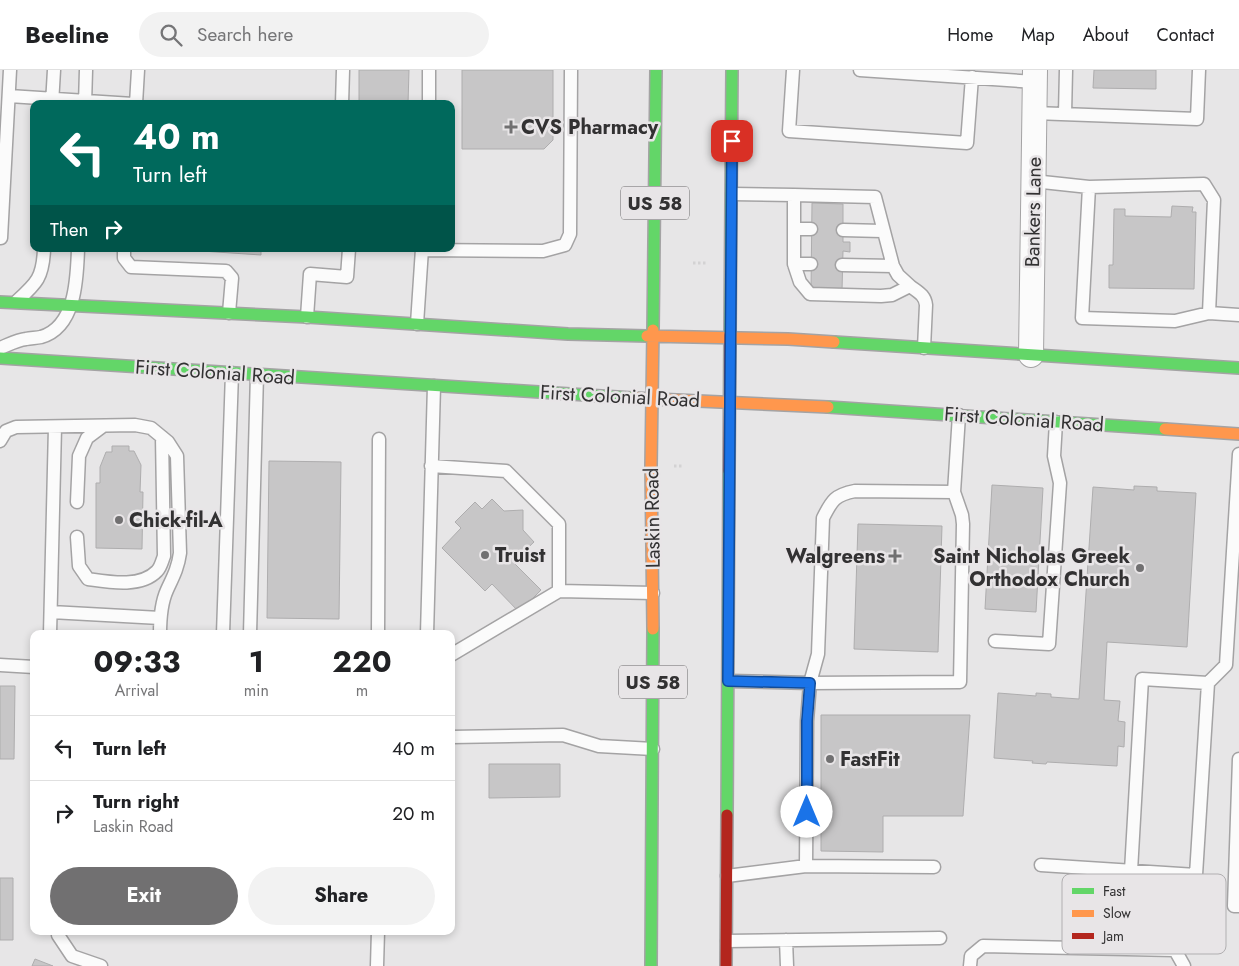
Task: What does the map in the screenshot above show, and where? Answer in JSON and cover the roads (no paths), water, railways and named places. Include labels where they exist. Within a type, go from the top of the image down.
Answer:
[{"type":"main road","name":"Laskin Road","points":[[651,966],[652,398],[656,70]]},
{"type":"main road","points":[[726,966],[732,338],[732,70]]},
{"type":"main road","points":[[0,302],[307,317],[568,334],[788,339],[1239,368]]},
{"type":"main road","name":"First Colonial Road","points":[[0,358],[595,396],[731,401],[1239,434]]},
{"type":"street","name":"Bankers Lane","points":[[1031,355],[1035,76]]},
{"type":"lane","points":[[0,238],[4,113],[9,96],[10,70]]},
{"type":"lane","points":[[52,100],[54,70]]},
{"type":"lane","points":[[85,100],[86,70]]},
{"type":"lane","points":[[135,100],[138,70]]},
{"type":"lane","points":[[342,100],[343,70]]},
{"type":"lane","points":[[429,70],[429,100]]},
{"type":"lane","points":[[455,250],[543,251],[565,245],[570,234],[570,70]]},
{"type":"lane","points":[[793,70],[789,131],[968,143],[972,77]]},
{"type":"lane","points":[[860,70],[972,77],[1035,76]]},
{"type":"lane","points":[[1065,114],[1066,70]]},
{"type":"lane","points":[[1034,113],[1198,119],[1199,70]]},
{"type":"lane","points":[[9,96],[43,100]]},
{"type":"lane","points":[[1033,181],[1089,186],[1204,184],[1214,200],[1209,313]]},
{"type":"lane","points":[[1089,186],[1082,318],[1175,321],[1209,313],[1239,315]]},
{"type":"lane","points":[[732,194],[875,197],[892,266],[898,275],[925,298],[924,348]]},
{"type":"lane","points":[[794,195],[794,264],[800,282],[810,294],[881,296],[892,295],[910,286]]},
{"type":"lane","points":[[794,229],[811,229]]},
{"type":"lane","points":[[843,230],[882,231]]},
{"type":"lane","points":[[15,303],[36,284],[41,276],[44,266],[44,252]]},
{"type":"lane","points":[[0,348],[24,339],[42,337],[59,327],[71,306],[77,281],[78,252]]},
{"type":"lane","points":[[124,252],[124,258],[131,267],[226,271],[232,278],[229,313]]},
{"type":"lane","points":[[307,317],[310,274],[347,277],[349,252]]},
{"type":"lane","points":[[417,324],[422,252]]},
{"type":"lane","points":[[794,264],[811,264]]},
{"type":"lane","points":[[842,265],[892,266]]},
{"type":"lane","points":[[224,630],[232,373]]},
{"type":"lane","points":[[250,630],[257,374]]},
{"type":"lane","points":[[427,630],[434,386]]},
{"type":"lane","points":[[728,681],[810,683],[960,682],[963,524],[954,492],[959,415]]},
{"type":"lane","points":[[994,641],[1049,644],[1060,483],[1054,456],[1056,422]]},
{"type":"lane","points":[[0,442],[6,431],[16,427],[135,425],[151,428],[162,437],[177,456],[180,553],[178,566],[166,592],[160,618],[160,630]]},
{"type":"lane","points":[[77,502],[78,456],[87,438],[103,426]]},
{"type":"lane","points":[[50,630],[55,427]]},
{"type":"lane","points":[[77,537],[78,566],[88,579],[107,582],[138,582],[158,570],[164,556],[162,437]]},
{"type":"lane","points":[[378,630],[379,439]]},
{"type":"lane","points":[[1196,874],[1208,683],[1226,665],[1239,454]]},
{"type":"lane","points":[[431,466],[506,471],[559,524],[559,591]]},
{"type":"lane","points":[[806,866],[807,721],[810,683],[818,654],[823,518],[831,502],[842,494],[855,491],[954,492]]},
{"type":"lane","points":[[455,652],[559,591],[653,593]]},
{"type":"lane","points":[[51,612],[160,618]]},
{"type":"lane","points":[[0,665],[30,667]]},
{"type":"lane","points":[[1130,871],[1142,679],[1208,683]]},
{"type":"lane","points":[[455,737],[563,735],[599,746],[652,749]]},
{"type":"lane","points":[[1239,759],[1234,906],[1239,906]]},
{"type":"lane","points":[[1041,865],[1180,874]]},
{"type":"lane","points":[[727,876],[806,866],[934,868]]},
{"type":"lane","points":[[58,935],[72,956],[102,966]]},
{"type":"lane","points":[[377,966],[378,935]]},
{"type":"lane","points":[[726,941],[940,938]]},
{"type":"lane","points":[[786,940],[787,966]]},
{"type":"lane","points":[[970,966],[971,956],[983,946],[1062,948]]},
{"type":"lane","points":[[1177,954],[1184,966]]},
{"type":"place","name":"CVS Pharmacy","points":[[511,127]]},
{"type":"place","name":"Chick-fil-A","points":[[119,520]]},
{"type":"place","name":"Truist","points":[[485,555]]},
{"type":"place","name":"Walgreens","points":[[895,556]]},
{"type":"place","name":"Saint Nicholas Greek Orthodox Church","points":[[1140,568]]},
{"type":"place","name":"FastFit","points":[[830,759]]}]
